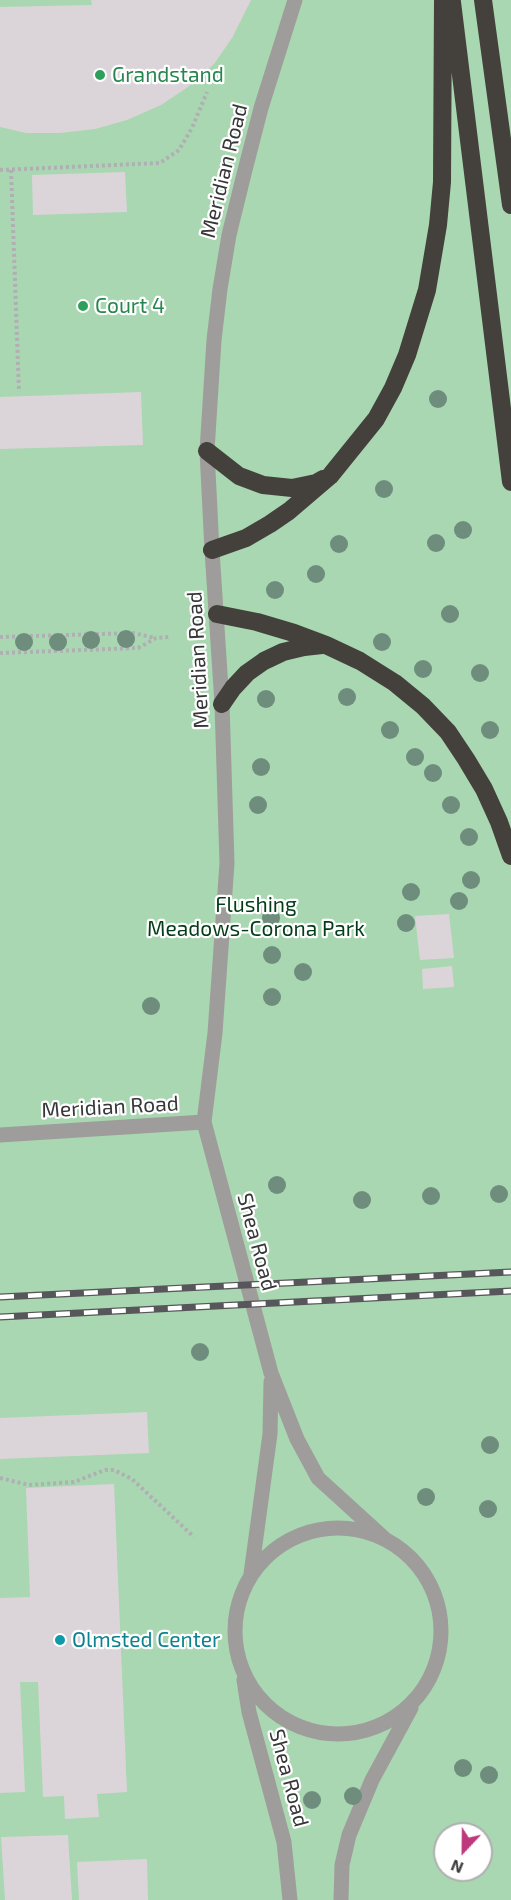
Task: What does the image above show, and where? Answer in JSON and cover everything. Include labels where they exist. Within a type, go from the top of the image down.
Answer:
[{"type":"highway","points":[[212,550],[246,538],[270,524],[297,506],[330,476],[376,419],[407,355],[427,290],[434,258],[442,182],[443,0]]},
{"type":"highway","points":[[452,0],[511,482]]},
{"type":"highway","points":[[483,0],[511,205]]},
{"type":"highway","points":[[207,451],[239,476],[263,485],[292,488],[316,483],[330,476]]},
{"type":"highway","points":[[217,614],[275,627],[326,645],[360,661],[395,682],[423,706],[447,732],[466,759],[484,789],[511,856]]},
{"type":"highway","points":[[222,704],[247,673],[264,661],[293,649],[326,645]]},
{"type":"street","name":"Meridian Road","points":[[0,1135],[204,1122],[215,1033],[227,863],[222,704],[207,451],[214,340],[229,234],[261,108],[295,0]]},
{"type":"street","name":"Shea Road","points":[[204,1122],[271,1373],[297,1439],[318,1478],[385,1539]]},
{"type":"street","name":"Shea Road","points":[[251,1574],[270,1434],[271,1373]]},
{"type":"street","points":[[341,1900],[342,1865],[349,1835],[372,1780],[412,1705],[428,1682],[437,1660],[441,1639],[441,1620],[437,1601],[427,1579],[400,1548],[385,1539],[354,1529],[319,1530],[286,1542],[269,1554],[251,1574],[243,1590],[237,1607],[235,1628],[236,1647],[242,1668],[254,1690],[269,1707],[286,1719],[314,1731],[351,1733],[375,1727],[412,1705]]},
{"type":"street","name":"Shea Road","points":[[242,1668],[249,1712],[284,1842],[290,1900]]},
{"type":"path","points":[[0,170],[160,163],[179,150],[192,128],[207,92]]},
{"type":"path","points":[[11,170],[19,392]]},
{"type":"path","points":[[0,637],[133,633],[156,638],[168,637]]},
{"type":"path","points":[[0,653],[138,648],[156,638]]},
{"type":"path","points":[[0,1478],[29,1485],[74,1482],[105,1470],[114,1470],[132,1479],[195,1537]]},
{"type":"green space","name":"Flushing Meadows-Corona Park","points":[[0,0],[511,0],[511,1900],[0,1900]]},
{"type":"building","name":"Grandstand","points":[[91,0],[251,0],[232,38],[214,64],[188,87],[161,105],[127,120],[95,129],[60,133],[26,133],[0,127],[0,7],[92,5]]},
{"type":"building","points":[[125,172],[127,212],[33,215],[32,175]]},
{"type":"building","points":[[141,392],[143,445],[0,449],[0,397]]},
{"type":"building","points":[[449,914],[454,958],[420,960],[415,916]]},
{"type":"building","points":[[452,966],[454,987],[423,989],[422,969]]},
{"type":"building","points":[[147,1412],[149,1453],[0,1459],[0,1418]]},
{"type":"building","name":"Olmsted Center","points":[[114,1484],[127,1792],[97,1794],[99,1817],[65,1819],[64,1796],[43,1797],[38,1682],[20,1682],[25,1792],[0,1793],[0,1598],[30,1597],[26,1488]]},
{"type":"building","points":[[68,1835],[72,1900],[5,1900],[1,1837]]},
{"type":"building","points":[[147,1859],[148,1900],[79,1900],[77,1862]]},
{"type":"railway","points":[[0,1297],[511,1272]]},
{"type":"railway","points":[[0,1317],[511,1291]]},
{"type":"place","name":"Grandstand","points":[[100,75]]},
{"type":"place","name":"Court 4","points":[[83,306]]},
{"type":"place","name":"Olmsted Center","points":[[60,1640]]}]
